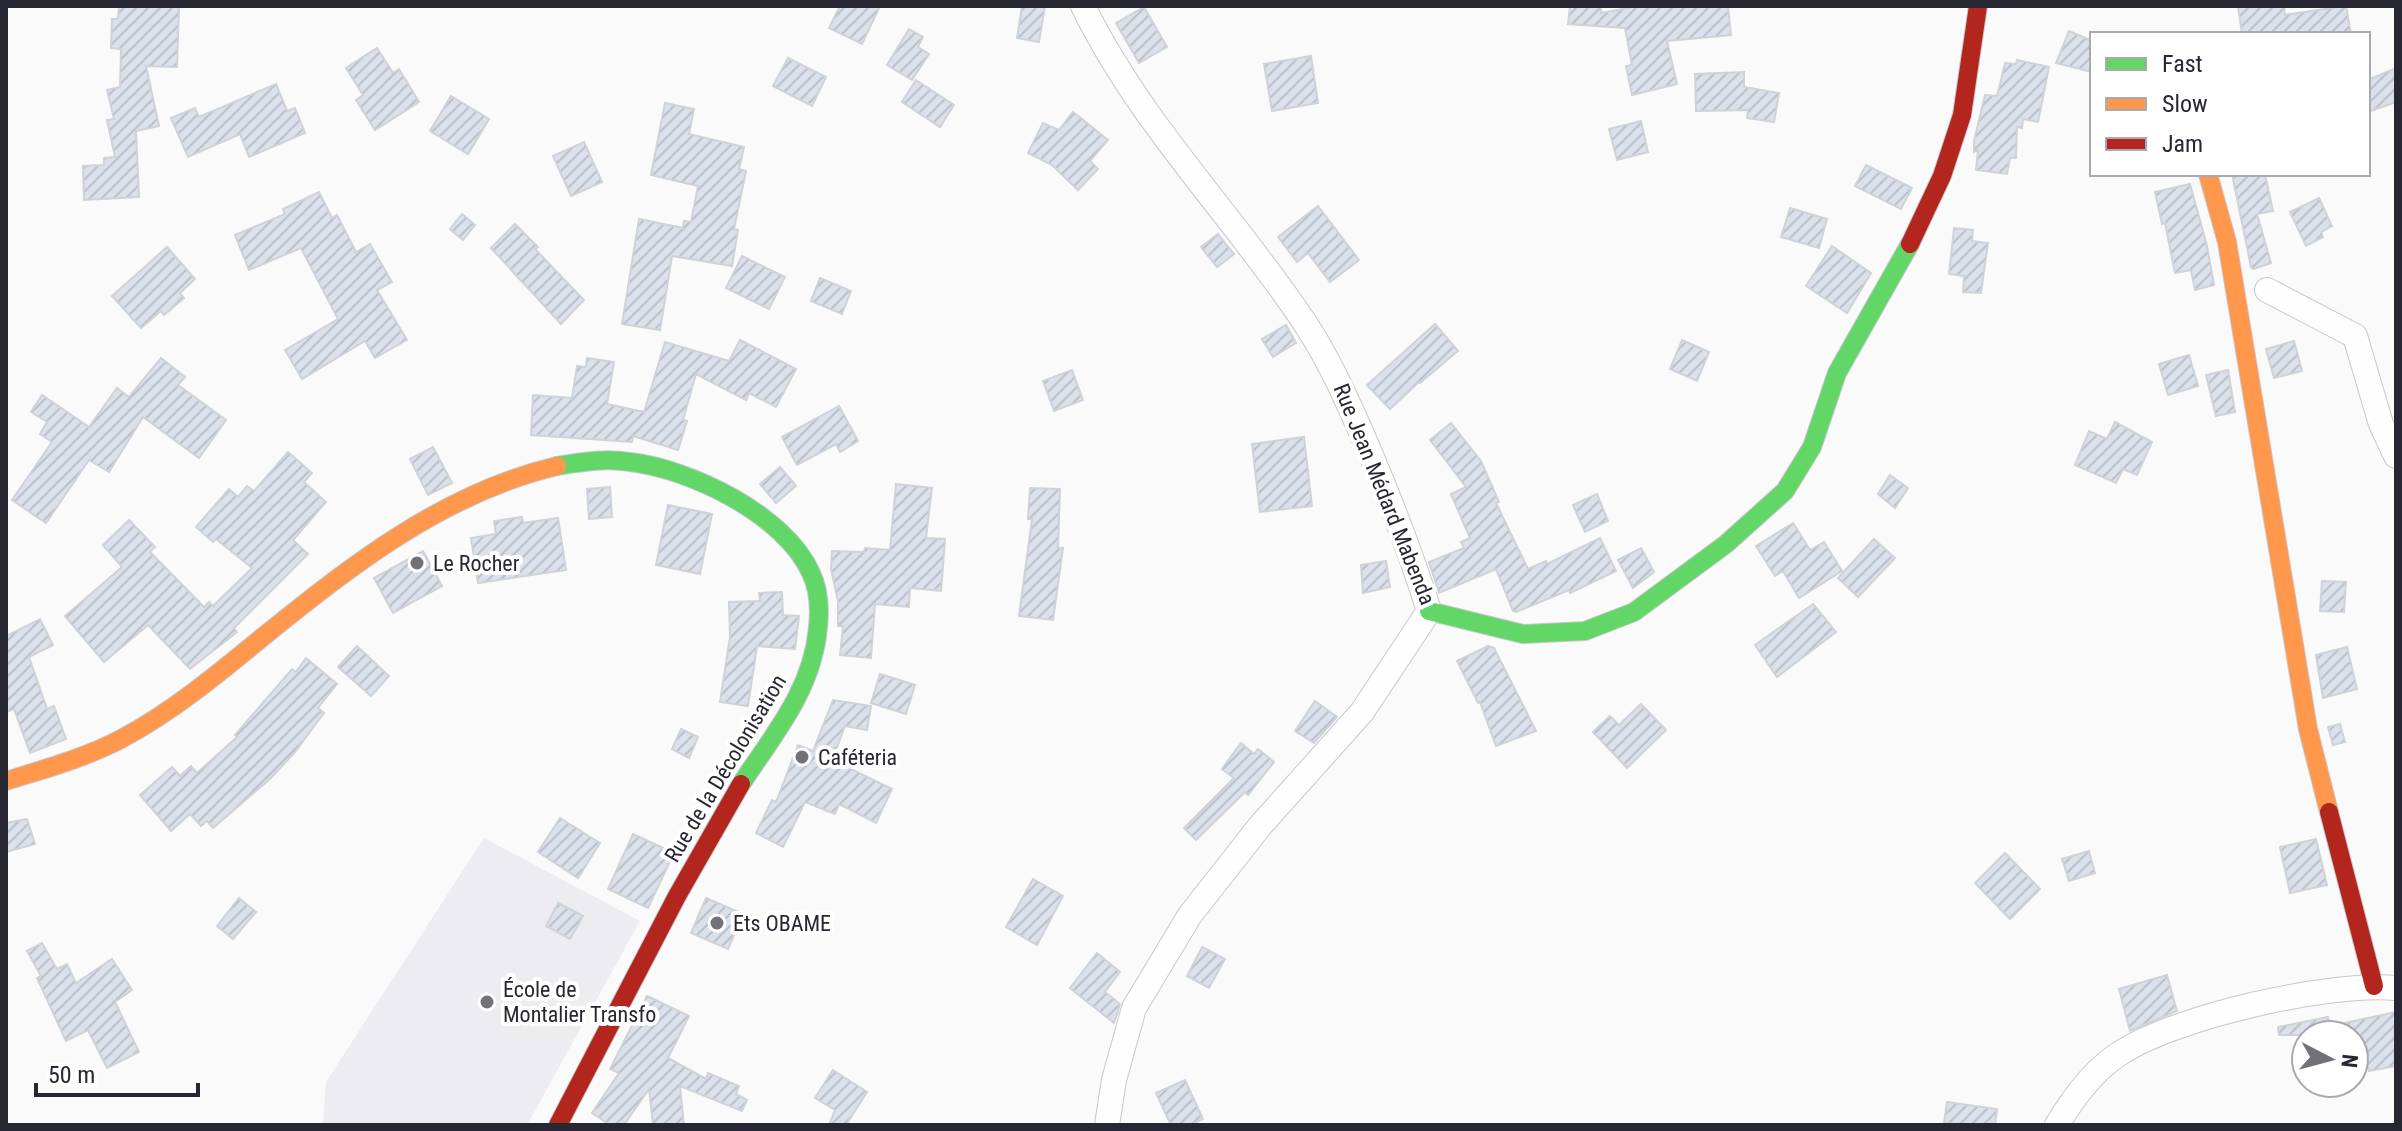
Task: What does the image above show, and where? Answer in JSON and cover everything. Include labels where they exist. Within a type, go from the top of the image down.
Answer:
[{"type":"street","name":"Rue Jean Médard Mabenda","points":[[1083,6],[1103,47],[1145,114],[1198,179],[1296,311],[1337,376],[1391,501],[1429,611],[1523,634],[1585,631],[1634,612],[1726,544],[1785,491],[1812,447],[1837,373],[1910,245],[1942,176],[1962,115],[1978,6]]},
{"type":"street","points":[[2057,1125],[2074,1095],[2119,1053],[2169,1028],[2264,1004],[2385,987],[2308,729],[2227,242],[2209,176]]},
{"type":"street","points":[[2267,290],[2355,336],[2381,424],[2396,456]]},
{"type":"street","name":"Rue de la Décolonisation","points":[[6,781],[120,740],[193,693],[385,543],[439,512],[499,485],[576,462],[626,461],[682,475],[737,501],[760,517],[798,552],[813,579],[817,590],[816,636],[807,680],[795,704],[720,816],[558,1125]]},
{"type":"street","points":[[1107,1125],[1114,1080],[1134,1008],[1190,915],[1260,826],[1362,712],[1429,611]]},
{"type":"shaded area","name":"École de Montalier Transfo","points":[[484,838],[640,921],[527,1125],[323,1125],[326,1082]]},
{"type":"building","points":[[119,6],[179,7],[177,67],[146,66],[159,126],[136,131],[139,197],[84,200],[83,166],[104,165],[104,158],[115,157],[107,120],[114,119],[107,90],[120,87],[121,49],[111,48],[112,19],[118,19]]},
{"type":"building","points":[[840,6],[880,6],[862,44],[829,28]]},
{"type":"building","points":[[1022,6],[1045,6],[1039,42],[1017,38]]},
{"type":"building","points":[[1570,6],[1601,6],[1601,13],[1639,6],[1728,6],[1731,35],[1667,41],[1677,84],[1632,95],[1626,66],[1632,65],[1625,28],[1568,24]]},
{"type":"building","points":[[2238,6],[2284,6],[2285,15],[2346,6],[2351,32],[2242,32]]},
{"type":"building","points":[[1144,7],[1167,47],[1139,63],[1116,23]]},
{"type":"building","points":[[909,29],[923,37],[918,47],[929,54],[912,80],[887,65]]},
{"type":"building","points":[[2069,31],[2090,40],[2090,72],[2056,63]]},
{"type":"building","points":[[377,48],[393,73],[399,69],[419,102],[375,130],[356,100],[363,95],[346,68]]},
{"type":"building","points":[[1311,56],[1318,103],[1272,111],[1264,64]]},
{"type":"building","points":[[788,58],[826,77],[812,106],[773,86]]},
{"type":"building","points":[[2017,60],[2049,67],[2038,122],[2023,119],[2022,128],[2017,127],[2016,158],[2010,158],[2007,174],[1976,170],[1978,150],[1974,152],[1974,141],[1985,95],[1997,96],[2005,63],[2016,64]]},
{"type":"building","points":[[2396,68],[2396,102],[2370,111],[2370,79]]},
{"type":"building","points":[[1744,72],[1744,87],[1779,93],[1774,122],[1747,118],[1748,110],[1696,111],[1695,74]]},
{"type":"building","points":[[916,80],[954,105],[940,127],[902,102]]},
{"type":"building","points":[[276,84],[287,111],[295,108],[305,133],[249,157],[240,134],[188,157],[171,118],[195,108],[199,117]]},
{"type":"building","points":[[451,96],[489,119],[468,154],[430,131]]},
{"type":"building","points":[[665,103],[694,109],[689,134],[744,147],[739,169],[746,171],[734,229],[738,230],[732,266],[672,256],[660,330],[622,324],[639,219],[683,228],[684,221],[691,222],[698,186],[651,175]]},
{"type":"building","points":[[1073,112],[1108,140],[1090,161],[1098,169],[1078,190],[1052,165],[1028,153],[1043,123],[1059,130]]},
{"type":"building","points":[[1641,121],[1648,152],[1617,160],[1609,129]]},
{"type":"building","points":[[584,142],[602,182],[571,196],[553,156]]},
{"type":"building","points":[[1866,165],[1912,188],[1901,209],[1855,186]]},
{"type":"building","points":[[2232,176],[2265,176],[2273,211],[2257,214],[2271,263],[2251,267]]},
{"type":"building","points":[[2190,184],[2214,285],[2195,290],[2191,270],[2175,273],[2155,192]]},
{"type":"building","points":[[319,192],[332,218],[337,215],[356,252],[370,244],[392,282],[377,290],[407,340],[375,358],[365,341],[302,379],[285,350],[338,319],[301,248],[249,270],[235,235],[285,214],[283,209]]},
{"type":"building","points":[[2319,198],[2332,226],[2321,232],[2323,237],[2306,246],[2290,212]]},
{"type":"building","points":[[1318,206],[1359,260],[1330,282],[1308,253],[1297,262],[1278,237]]},
{"type":"building","points":[[1790,208],[1827,219],[1819,248],[1781,237]]},
{"type":"building","points":[[462,214],[475,225],[463,240],[450,229]]},
{"type":"building","points":[[515,224],[584,300],[561,324],[491,248]]},
{"type":"building","points":[[1954,228],[1973,230],[1972,241],[1988,243],[1981,293],[1963,292],[1964,276],[1949,274]]},
{"type":"building","points":[[1218,234],[1234,254],[1217,267],[1201,247]]},
{"type":"building","points":[[1832,246],[1871,273],[1847,313],[1806,286]]},
{"type":"building","points":[[167,247],[195,279],[180,293],[184,298],[164,315],[161,311],[141,328],[112,296]]},
{"type":"building","points":[[742,256],[785,277],[769,309],[726,288]]},
{"type":"building","points":[[820,278],[851,291],[842,314],[811,301]]},
{"type":"building","points":[[1435,324],[1458,351],[1390,409],[1367,385]]},
{"type":"building","points":[[1286,325],[1296,343],[1273,357],[1262,339]]},
{"type":"building","points":[[740,340],[796,369],[776,407],[749,393],[746,400],[696,374],[678,450],[633,436],[632,442],[531,435],[533,395],[572,398],[577,366],[586,367],[587,358],[614,362],[607,404],[644,412],[665,342],[729,361]]},
{"type":"building","points":[[1682,340],[1709,352],[1697,381],[1670,369]]},
{"type":"building","points":[[2294,341],[2302,371],[2274,378],[2266,349]]},
{"type":"building","points":[[2189,355],[2198,386],[2168,395],[2159,364]]},
{"type":"building","points":[[161,358],[185,377],[178,385],[226,420],[199,458],[143,417],[109,472],[89,460],[46,523],[12,500],[52,442],[40,434],[47,422],[31,412],[42,395],[89,427],[117,388],[129,397]]},
{"type":"building","points":[[1072,370],[1083,400],[1054,411],[1043,381]]},
{"type":"building","points":[[2228,370],[2235,412],[2216,416],[2206,375]]},
{"type":"building","points":[[839,406],[858,441],[840,452],[836,444],[797,465],[782,437]]},
{"type":"building","points":[[2115,422],[2152,442],[2137,475],[2123,469],[2116,483],[2075,465],[2089,431],[2107,439]]},
{"type":"building","points":[[1451,423],[1481,461],[1499,502],[1496,503],[1528,569],[1546,561],[1547,564],[1600,538],[1616,571],[1570,593],[1569,590],[1516,612],[1496,569],[1439,593],[1429,562],[1464,548],[1461,542],[1470,538],[1451,494],[1466,487],[1430,440]]},
{"type":"building","points":[[1304,437],[1312,506],[1260,512],[1252,444]]},
{"type":"building","points":[[433,447],[452,483],[428,495],[410,459]]},
{"type":"building","points":[[288,452],[312,473],[304,482],[326,502],[293,540],[308,554],[234,628],[237,632],[190,669],[148,625],[104,662],[65,616],[122,567],[103,545],[129,520],[155,547],[150,552],[204,607],[209,602],[213,606],[252,568],[196,527],[229,489],[238,497],[247,486],[254,491]]},
{"type":"building","points":[[780,467],[796,486],[776,503],[760,484]]},
{"type":"building","points":[[1890,475],[1908,488],[1895,508],[1878,494]]},
{"type":"building","points":[[896,484],[932,488],[926,538],[945,539],[941,591],[910,588],[909,607],[875,604],[871,658],[840,655],[843,626],[838,626],[838,601],[831,569],[832,551],[864,552],[865,548],[890,550]]},
{"type":"building","points":[[610,487],[612,517],[589,519],[587,489]]},
{"type":"building","points":[[1030,488],[1060,489],[1058,548],[1063,548],[1053,620],[1019,616],[1032,519],[1028,519]]},
{"type":"building","points":[[1597,494],[1608,521],[1585,532],[1573,505]]},
{"type":"building","points":[[668,505],[712,514],[700,574],[656,565]]},
{"type":"building","points":[[522,517],[523,523],[558,518],[566,570],[478,583],[471,538],[496,534],[494,521]]},
{"type":"building","points":[[1793,523],[1810,550],[1824,542],[1842,571],[1799,598],[1783,571],[1775,576],[1756,546]]},
{"type":"building","points":[[1874,539],[1895,558],[1858,597],[1838,578]]},
{"type":"building","points":[[1641,548],[1654,572],[1633,588],[1618,560]]},
{"type":"building","points":[[423,551],[442,586],[393,613],[374,578]]},
{"type":"building","points":[[1386,561],[1390,587],[1363,593],[1361,565]]},
{"type":"building","points":[[2322,581],[2346,582],[2344,612],[2320,611]]},
{"type":"building","points":[[782,592],[783,615],[799,616],[795,649],[757,646],[748,706],[720,702],[730,637],[729,602],[760,601],[759,593]]},
{"type":"building","points":[[1813,604],[1836,632],[1777,677],[1755,645]]},
{"type":"building","points":[[40,619],[53,645],[29,657],[47,709],[54,706],[66,739],[30,753],[14,709],[6,712],[6,636]]},
{"type":"building","points":[[357,646],[389,676],[371,696],[338,667]]},
{"type":"building","points":[[1488,646],[1494,648],[1536,731],[1496,746],[1480,702],[1457,661]]},
{"type":"building","points":[[2347,647],[2357,689],[2323,698],[2316,655]]},
{"type":"building","points":[[306,658],[337,684],[318,708],[324,713],[295,752],[271,778],[213,828],[207,821],[201,826],[190,814],[171,831],[140,795],[172,767],[180,776],[191,766],[197,773],[237,737],[235,735],[292,669],[296,672]]},
{"type":"building","points":[[880,674],[915,685],[906,714],[871,703]]},
{"type":"building","points":[[833,700],[871,706],[867,730],[845,726],[833,758],[892,789],[876,823],[839,804],[835,814],[805,802],[783,847],[756,833],[772,800],[776,802],[798,745],[813,751]]},
{"type":"building","points":[[1315,701],[1337,717],[1314,743],[1295,731]]},
{"type":"building","points":[[1641,704],[1666,730],[1627,768],[1593,732],[1610,716],[1619,725]]},
{"type":"building","points":[[2340,724],[2345,742],[2333,745],[2328,727]]},
{"type":"building","points":[[681,729],[698,737],[689,758],[672,749]]},
{"type":"building","points":[[1241,743],[1254,754],[1258,749],[1274,762],[1248,795],[1245,792],[1196,840],[1184,828],[1234,778],[1222,769]]},
{"type":"building","points":[[560,818],[600,843],[578,878],[538,852]]},
{"type":"building","points":[[27,819],[35,844],[6,852],[6,823]]},
{"type":"building","points":[[633,834],[674,853],[648,908],[608,889]]},
{"type":"building","points":[[2316,839],[2327,885],[2290,893],[2280,847]]},
{"type":"building","points":[[2089,851],[2095,873],[2069,881],[2062,859]]},
{"type":"building","points":[[2005,853],[2040,889],[2010,919],[1975,883]]},
{"type":"building","points":[[1033,879],[1063,896],[1037,945],[1006,927]]},
{"type":"building","points":[[239,898],[256,912],[233,939],[217,926]]},
{"type":"building","name":"Ets OBAME","points":[[706,898],[743,914],[728,949],[691,933]]},
{"type":"building","points":[[558,903],[583,916],[570,939],[546,926]]},
{"type":"building","points":[[42,943],[57,969],[67,964],[76,983],[112,959],[132,990],[115,1002],[139,1052],[107,1068],[88,1030],[66,1041],[37,978],[41,976],[27,951]]},
{"type":"building","points":[[1202,947],[1225,959],[1209,988],[1187,976]]},
{"type":"building","points":[[1097,953],[1120,972],[1105,992],[1120,1004],[1114,1023],[1070,988]]},
{"type":"building","points":[[2167,975],[2177,1011],[2130,1031],[2119,989]]},
{"type":"building","points":[[647,996],[689,1016],[668,1058],[706,1079],[708,1073],[739,1086],[736,1094],[747,1100],[742,1111],[680,1086],[684,1125],[653,1125],[649,1089],[624,1125],[610,1125],[592,1113],[619,1073],[610,1069]]},
{"type":"building","points":[[2396,1012],[2396,1066],[2370,1071],[2370,1019],[2363,1019]]},
{"type":"building","points":[[2290,1025],[2290,1035],[2279,1035],[2278,1027]]},
{"type":"building","points":[[833,1070],[867,1092],[846,1125],[829,1125],[835,1110],[815,1098]]},
{"type":"building","points":[[1185,1080],[1203,1119],[1190,1125],[1171,1125],[1156,1093]]},
{"type":"building","points":[[1947,1102],[1997,1109],[1995,1125],[1944,1123]]},
{"type":"traffic: fast","points":[[1429,611],[1523,634],[1585,631],[1634,612],[1726,544],[1785,491],[1812,447],[1837,373],[1910,244]]},
{"type":"traffic: fast","points":[[557,466],[602,460],[630,462],[654,466],[707,485],[734,498],[780,532],[811,573],[819,613],[815,649],[808,671],[779,729],[741,784]]},
{"type":"traffic: slow","points":[[2209,176],[2227,242],[2308,729],[2329,812]]},
{"type":"traffic: slow","points":[[6,781],[64,763],[121,739],[195,691],[331,583],[402,534],[476,494],[557,466]]},
{"type":"traffic: jam","points":[[1910,244],[1942,176],[1962,115],[1978,6]]},
{"type":"traffic: jam","points":[[558,1125],[677,896],[741,784]]},
{"type":"traffic: jam","points":[[2329,812],[2374,986]]},
{"type":"place","name":"Le Rocher","points":[[417,563]]},
{"type":"place","name":"Caféteria","points":[[802,757]]},
{"type":"place","name":"Ets OBAME","points":[[717,923]]},
{"type":"place","name":"École de Montalier Transfo","points":[[487,1002]]}]
